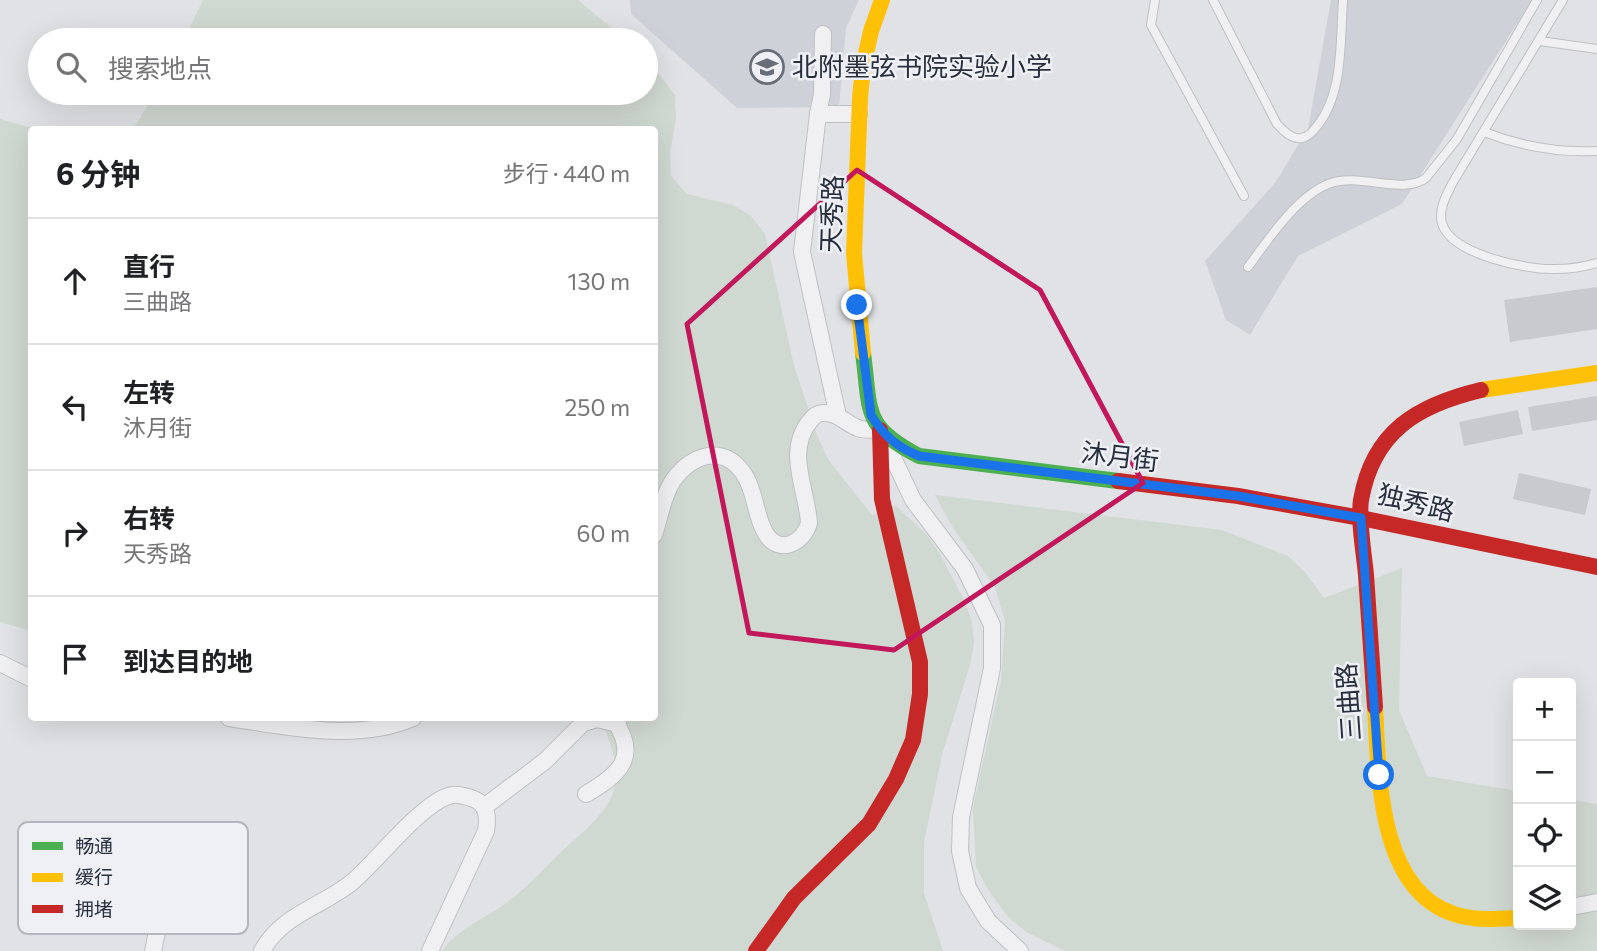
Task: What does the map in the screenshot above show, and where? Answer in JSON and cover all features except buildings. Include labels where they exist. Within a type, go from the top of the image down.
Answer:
[{"type":"street","name":"天秀路","points":[[880,430],[871,415],[868,398],[854,253],[863,67],[871,31],[882,0]]},
{"type":"street","points":[[823,34],[822,94],[817,114],[802,251],[838,416]]},
{"type":"street","points":[[817,114],[859,114]]},
{"type":"street","name":"独秀路","points":[[1597,373],[1472,390],[1446,398],[1417,412],[1395,429],[1375,454],[1363,486],[1361,518],[1597,567]]},
{"type":"street","points":[[658,522],[673,480],[687,466],[712,454],[722,455],[733,460],[746,477],[764,531],[770,540],[786,546],[796,543],[807,531],[809,523],[798,466],[798,449],[802,435],[815,416],[822,412],[838,416],[859,429],[880,430]]},
{"type":"street","points":[[756,951],[794,898],[869,824],[896,779],[913,740],[920,694],[920,662],[882,499],[880,430]]},
{"type":"street","points":[[880,430],[913,500],[964,569],[992,625],[992,668],[961,817],[960,851],[968,888],[988,921],[1020,951]]},
{"type":"street","name":"沐月街","points":[[880,430],[899,446],[919,456],[1238,496],[1361,518]]},
{"type":"street","name":"三曲路","points":[[1361,518],[1381,797],[1396,856],[1415,890],[1444,911],[1471,919],[1513,918]]},
{"type":"street","points":[[0,663],[28,677]]},
{"type":"street","points":[[253,721],[358,732],[406,721]]},
{"type":"street","points":[[484,807],[545,761],[583,723],[590,721]]},
{"type":"street","points":[[586,794],[610,780],[621,768],[626,745],[616,721]]},
{"type":"street","points":[[262,951],[275,931],[348,886],[429,808],[452,795],[462,795],[478,801],[484,807],[487,813],[486,831],[430,951]]},
{"type":"street","points":[[1576,906],[1597,902]]},
{"type":"lane","points":[[1166,0],[1155,0],[1151,25],[1244,196]]},
{"type":"lane","points":[[1213,0],[1277,124],[1290,137],[1301,139],[1320,124],[1331,102],[1338,69],[1343,0]]},
{"type":"lane","points":[[1248,267],[1290,214],[1323,186],[1350,180],[1407,184],[1421,182],[1426,178],[1457,139],[1537,0]]},
{"type":"lane","points":[[1563,0],[1446,197],[1441,217],[1448,234],[1474,251],[1515,265],[1554,269],[1597,263]]},
{"type":"lane","points":[[1539,41],[1597,49]]},
{"type":"lane","points":[[1484,132],[1532,146],[1597,151]]},
{"type":"highlighted area","points":[[857,170],[1040,290],[1143,483],[894,650],[749,633],[687,324]]},
{"type":"shaded area","points":[[203,0],[578,0],[612,28],[190,28]]},
{"type":"shaded area","name":"北附墨弦书院实验小学","points":[[630,0],[859,0],[846,28],[839,107],[737,108],[658,38],[658,28],[647,28],[631,14]]},
{"type":"shaded area","points":[[1331,0],[1532,0],[1402,204],[1298,256],[1250,335],[1226,320],[1205,261],[1275,183],[1308,129]]},
{"type":"shaded area","points":[[658,73],[675,95],[676,118],[670,153],[671,176],[687,194],[733,205],[751,216],[765,234],[794,366],[828,459],[872,515],[895,505],[927,535],[940,554],[972,621],[974,643],[970,665],[942,755],[924,843],[924,893],[943,951],[442,951],[462,931],[523,890],[601,814],[616,780],[614,756],[603,721],[658,721],[658,126],[134,126],[148,105],[658,105]]},
{"type":"shaded area","points":[[0,119],[28,127],[28,630],[0,622]]},
{"type":"shaded area","points":[[935,495],[1222,530],[1288,556],[1305,572],[1324,598],[1402,568],[1399,710],[1427,776],[1513,790],[1513,930],[1576,930],[1576,801],[1597,804],[1597,951],[1065,951],[1028,933],[1009,918],[987,888],[976,867],[973,808],[1001,680],[1005,622],[995,587],[953,528]]},
{"type":"traffic: fast","points":[[863,353],[869,404],[878,426],[887,436],[919,456],[1118,481]]},
{"type":"traffic: slow","points":[[863,353],[854,253],[860,98],[871,31],[882,0]]},
{"type":"traffic: slow","points":[[1481,390],[1597,373]]},
{"type":"traffic: slow","points":[[1375,707],[1381,795],[1387,826],[1396,855],[1410,880],[1429,901],[1454,914],[1478,919],[1513,918]]},
{"type":"traffic: jam","points":[[1375,707],[1360,517],[1367,476],[1376,456],[1402,425],[1437,404],[1481,390]]},
{"type":"traffic: jam","points":[[756,951],[794,898],[869,824],[896,779],[913,740],[920,694],[920,662],[882,499],[880,430]]},
{"type":"traffic: jam","points":[[1118,481],[1238,496],[1361,518],[1597,567]]},
{"type":"place","name":"北附墨弦书院实验小学","points":[[767,67]]},
{"type":"route","points":[[857,305],[871,415],[880,430],[893,442],[919,456],[1238,496],[1361,518],[1379,775]]}]
